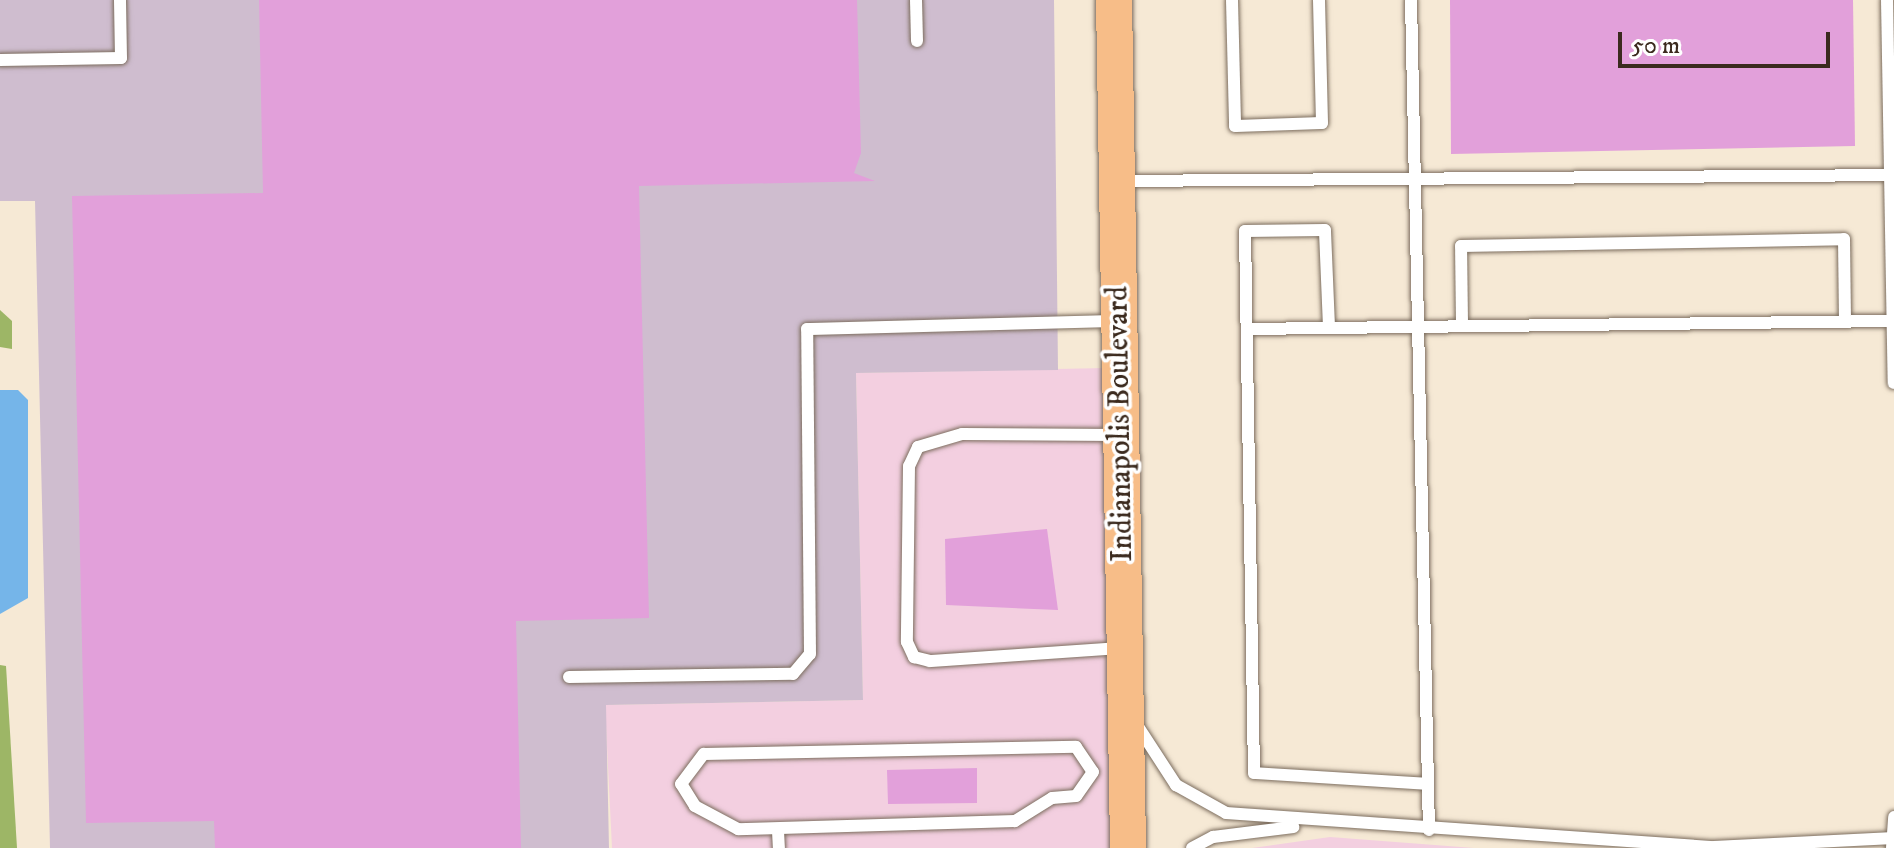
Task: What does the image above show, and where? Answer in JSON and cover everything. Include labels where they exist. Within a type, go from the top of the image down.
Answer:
[{"type":"main road","name":"Indianapolis Boulevard","points":[[1114,0],[1125,700],[1109,771],[1128,848]]},
{"type":"lane","points":[[0,60],[121,58],[120,0]]},
{"type":"lane","points":[[916,0],[917,41]]},
{"type":"lane","points":[[1232,0],[1235,126],[1322,123],[1319,0]]},
{"type":"lane","points":[[1411,0],[1429,830]]},
{"type":"lane","points":[[1887,0],[1894,383]]},
{"type":"lane","points":[[1117,181],[1891,175]]},
{"type":"lane","points":[[1329,327],[1325,230],[1245,231],[1254,773],[1428,784]]},
{"type":"lane","points":[[1462,324],[1461,246],[1844,239],[1845,321]]},
{"type":"lane","points":[[569,677],[793,674],[810,654],[807,329],[1119,321]]},
{"type":"lane","points":[[1247,329],[1419,324],[1893,321]]},
{"type":"lane","points":[[1121,435],[962,434],[918,447],[909,466],[907,642],[914,657],[930,661],[1124,648]]},
{"type":"lane","points":[[1125,700],[1149,747],[1200,802],[1226,813],[1320,824],[1714,847],[1893,841],[1894,817]]},
{"type":"lane","points":[[1076,747],[1109,771],[1076,796],[1052,798],[1015,821],[778,831],[738,829],[695,806],[681,784],[704,754],[1076,747]]},
{"type":"lane","points":[[1192,848],[1213,837],[1320,824]]},
{"type":"lane","points":[[778,831],[779,848]]},
{"type":"shaded area","points":[[0,0],[1054,0],[1058,370],[856,373],[863,700],[606,705],[609,848],[50,848],[35,201],[0,201]]},
{"type":"shaded area","points":[[1107,368],[1116,848],[612,848],[605,705],[863,700],[856,373]]},
{"type":"shaded area","points":[[1330,837],[1474,848],[1252,848]]},
{"type":"green space","points":[[0,310],[12,321],[12,349],[0,347]]},
{"type":"green space","points":[[0,665],[6,666],[17,848],[0,848]]},
{"type":"water","points":[[0,390],[18,390],[28,400],[28,598],[0,614]]},
{"type":"building","points":[[259,0],[857,0],[861,153],[854,173],[875,181],[639,186],[649,618],[516,621],[521,848],[215,848],[214,821],[86,823],[72,196],[263,193]]},
{"type":"building","points":[[1450,0],[1853,0],[1855,146],[1451,154]]},
{"type":"building","points":[[1047,529],[1058,610],[946,605],[945,539]]},
{"type":"building","points":[[977,768],[977,803],[888,804],[887,770]]}]
